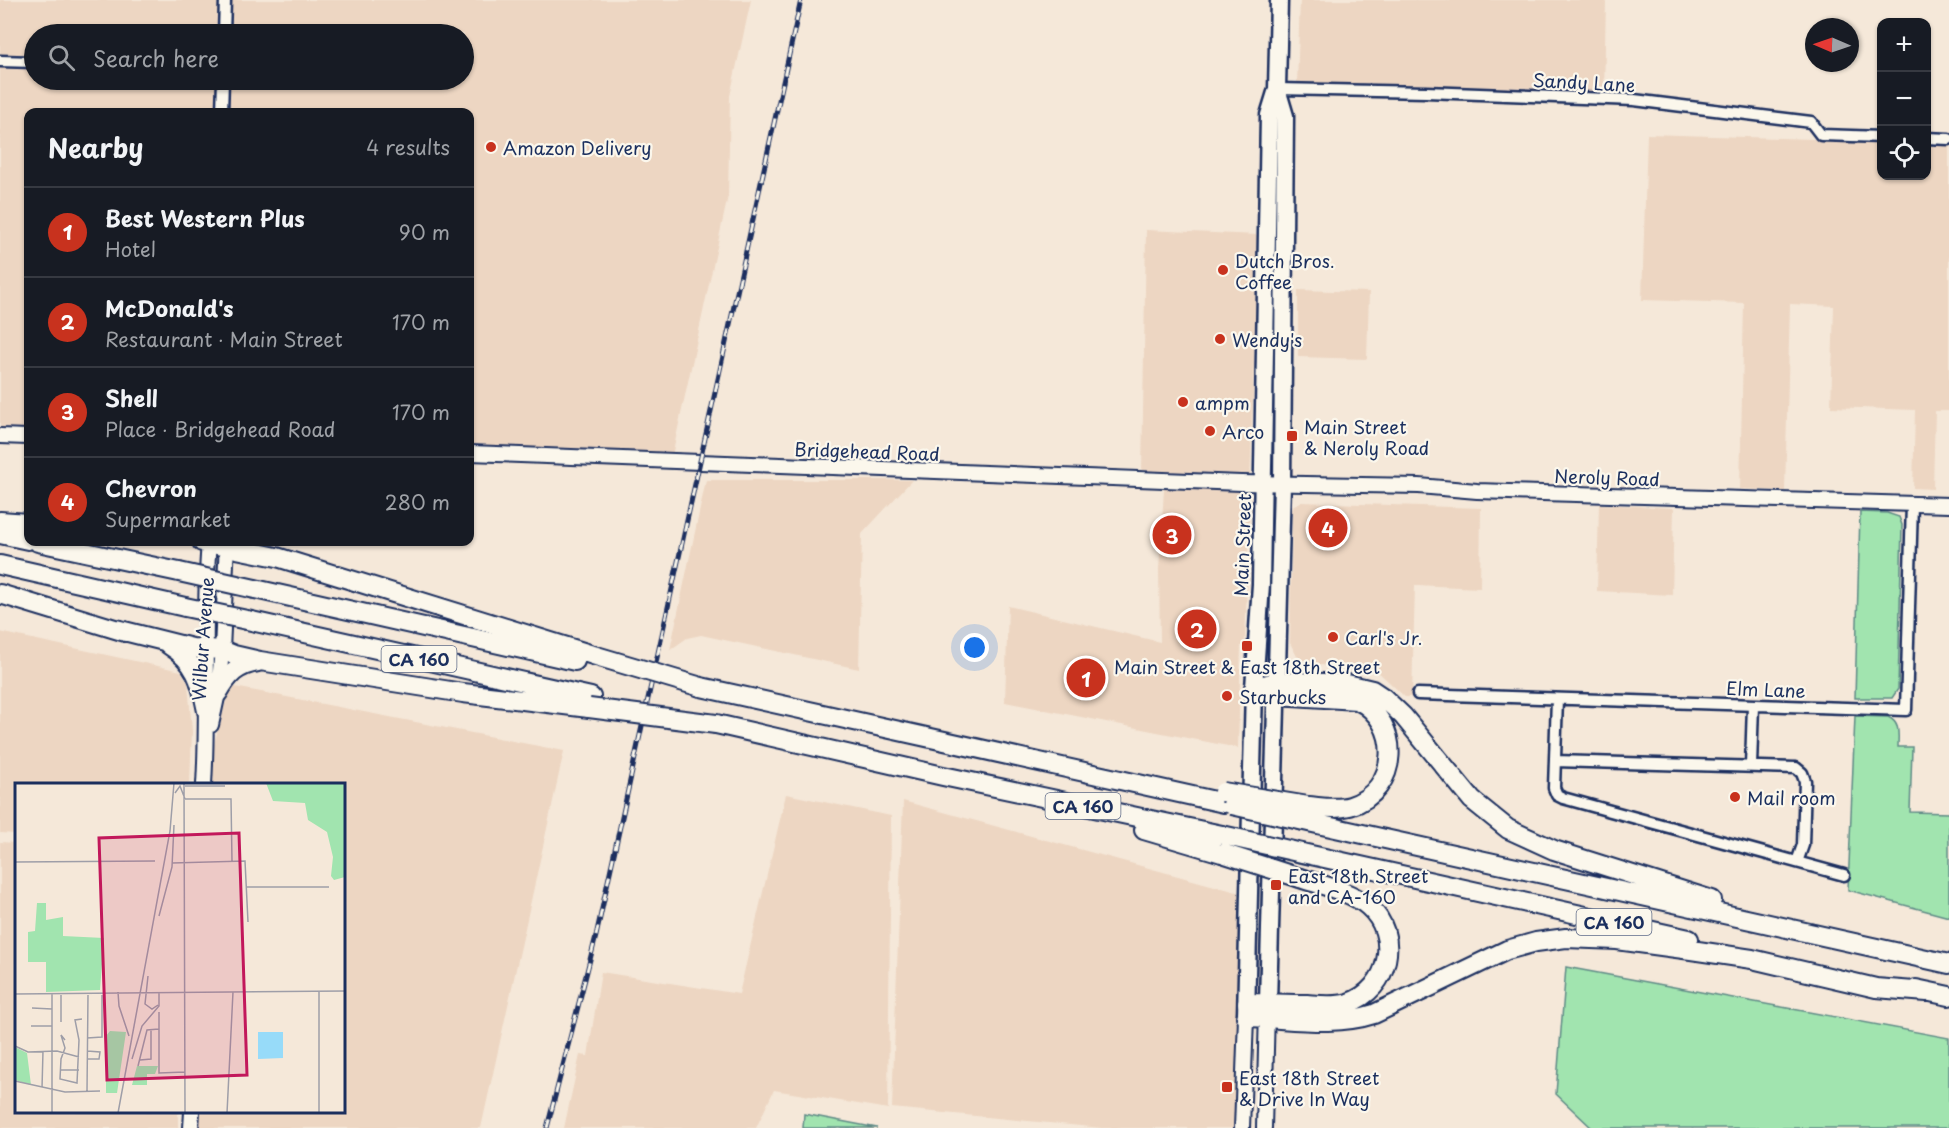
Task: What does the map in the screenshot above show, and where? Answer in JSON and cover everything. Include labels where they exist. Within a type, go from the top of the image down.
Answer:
[{"type":"highway","points":[[0,521],[24,523]]},
{"type":"highway","points":[[0,534],[24,539]]},
{"type":"highway","name":"CA 160","points":[[57,546],[595,661],[1002,754],[1306,813],[1949,964]]},
{"type":"highway","points":[[228,546],[277,557],[595,661]]},
{"type":"highway","points":[[259,546],[277,557]]},
{"type":"highway","name":"CA 160","points":[[0,565],[247,620],[590,702],[716,724],[1222,844],[1302,853],[1949,996]]},
{"type":"highway","points":[[0,594],[168,645],[186,658],[198,677],[207,711]]},
{"type":"highway","points":[[116,629],[260,662],[452,691],[590,702]]},
{"type":"highway","points":[[218,693],[233,671],[241,666],[260,662]]},
{"type":"highway","points":[[1254,688],[1347,684],[1372,690],[1403,716],[1472,800],[1496,820],[1523,837],[1554,850],[1816,934]]},
{"type":"highway","points":[[1276,688],[1357,700],[1377,714],[1389,738],[1390,750],[1385,774],[1371,794],[1351,805],[1306,813]]},
{"type":"highway","points":[[1222,844],[1366,905],[1383,926],[1388,950],[1382,975],[1366,994],[1345,1004],[1246,1010]]},
{"type":"highway","points":[[1267,1010],[1334,1020],[1360,1018],[1374,1014],[1507,950],[1536,942],[1566,938],[1608,939],[1673,947],[1752,959],[1876,988],[1927,992]]},
{"type":"main road","name":"Main Street","points":[[1246,1010],[1254,688],[1261,584],[1269,115],[1277,89],[1279,0]]},
{"type":"main road","name":"Main Street","points":[[1267,1010],[1282,484],[1285,116],[1277,89]]},
{"type":"street","points":[[224,24],[225,0]]},
{"type":"street","points":[[0,61],[24,62]]},
{"type":"street","name":"Sandy Lane","points":[[1277,89],[1437,92],[1634,100],[1811,122],[1821,135],[1877,137]]},
{"type":"street","points":[[222,108],[223,90]]},
{"type":"street","points":[[1931,138],[1949,139]]},
{"type":"street","points":[[0,435],[24,437]]},
{"type":"street","name":"Bridgehead Road","points":[[474,453],[1263,483]]},
{"type":"street","name":"Neroly Road","points":[[1263,483],[1419,486],[1477,491],[1949,505]]},
{"type":"street","name":"Elm Lane","points":[[1418,694],[1906,710],[1912,504]]},
{"type":"street","name":"Wilbur Avenue","points":[[207,738],[218,693],[214,650],[215,546]]},
{"type":"street","name":"Wilbur Avenue","points":[[204,783],[207,711],[214,650]]},
{"type":"street","points":[[1557,699],[1554,788],[1557,795],[1844,875]]},
{"type":"street","points":[[1751,766],[1753,705]]},
{"type":"street","points":[[1555,761],[1796,768],[1802,773],[1805,781],[1803,845],[1797,862]]},
{"type":"street","points":[[1242,1128],[1246,1010]]},
{"type":"street","points":[[1264,1128],[1267,1010]]},
{"type":"street","points":[[191,1128],[192,1113]]},
{"type":"shaded area","points":[[0,0],[751,0],[730,96],[728,196],[672,456],[474,449],[474,108],[24,108],[24,431],[0,430]]},
{"type":"shaded area","points":[[1300,0],[1606,0],[1604,93],[1297,84]]},
{"type":"shaded area","points":[[1647,134],[1877,141],[1877,180],[1931,180],[1931,142],[1949,143],[1949,411],[1935,411],[1933,489],[1913,488],[1915,410],[1831,407],[1834,306],[1790,304],[1785,491],[1740,489],[1744,303],[1642,300]]},
{"type":"shaded area","points":[[1146,230],[1258,235],[1245,646],[1241,646],[1238,748],[1005,702],[1008,606],[1160,642],[1159,569],[1165,474],[1142,472]]},
{"type":"shaded area","points":[[1298,290],[1369,292],[1367,359],[1298,357]]},
{"type":"shaded area","points":[[706,480],[912,480],[862,534],[859,669],[701,635],[687,638],[670,650]]},
{"type":"shaded area","points":[[1301,502],[1481,508],[1480,588],[1415,585],[1412,697],[1405,697],[1374,668],[1301,664],[1290,643],[1292,511],[1294,505]]},
{"type":"shaded area","points":[[1599,504],[1674,508],[1672,595],[1597,591]]},
{"type":"shaded area","points":[[0,632],[181,671],[188,683],[192,731],[190,783],[15,783],[15,834],[0,833]]},
{"type":"shaded area","points":[[230,686],[564,751],[481,1128],[197,1128],[197,1113],[345,1113],[345,783],[210,783],[212,751]]},
{"type":"shaded area","points":[[786,794],[891,816],[888,1109],[774,1090],[756,1128],[564,1128],[580,1055],[588,1056],[601,972],[739,994]]},
{"type":"shaded area","points":[[903,801],[1244,894],[1239,1128],[1102,1128],[892,1108]]},
{"type":"shaded area","points":[[0,842],[15,843],[15,1113],[178,1113],[178,1128],[0,1128]]},
{"type":"green space","points":[[1860,512],[1887,513],[1899,517],[1902,525],[1898,689],[1892,698],[1855,698]]},
{"type":"green space","points":[[1855,716],[1888,717],[1897,726],[1898,747],[1912,747],[1910,812],[1949,813],[1949,917],[1848,890]]},
{"type":"green space","points":[[1566,967],[1949,1038],[1949,1128],[1592,1128],[1556,1094]]},
{"type":"green space","points":[[804,1114],[877,1128],[803,1128]]},
{"type":"railway","points":[[547,1128],[596,936],[801,0]]},
{"type":"place","name":"Amazon Delivery","points":[[491,147]]},
{"type":"place","name":"Dutch Bros. Coffee","points":[[1223,270]]},
{"type":"place","name":"Wendy's","points":[[1220,339]]},
{"type":"place","name":"ampm","points":[[1183,402]]},
{"type":"place","name":"Arco","points":[[1210,431]]},
{"type":"place","name":"Main Street & Neroly Road","points":[[1292,436]]},
{"type":"place","name":"Chevron","points":[[1328,528]]},
{"type":"place","name":"Shell","points":[[1172,535]]},
{"type":"place","name":"McDonald's","points":[[1197,629]]},
{"type":"place","name":"Carl's Jr.","points":[[1333,637]]},
{"type":"place","name":"Main Street & East 18th Street","points":[[1247,646]]},
{"type":"place","name":"Best Western Plus","points":[[1086,678]]},
{"type":"place","name":"Starbucks","points":[[1227,696]]},
{"type":"place","name":"Mail room","points":[[1735,797]]},
{"type":"place","name":"East 18th Street and CA-160","points":[[1276,885]]},
{"type":"place","name":"East 18th Street & Drive In Way","points":[[1227,1087]]}]
